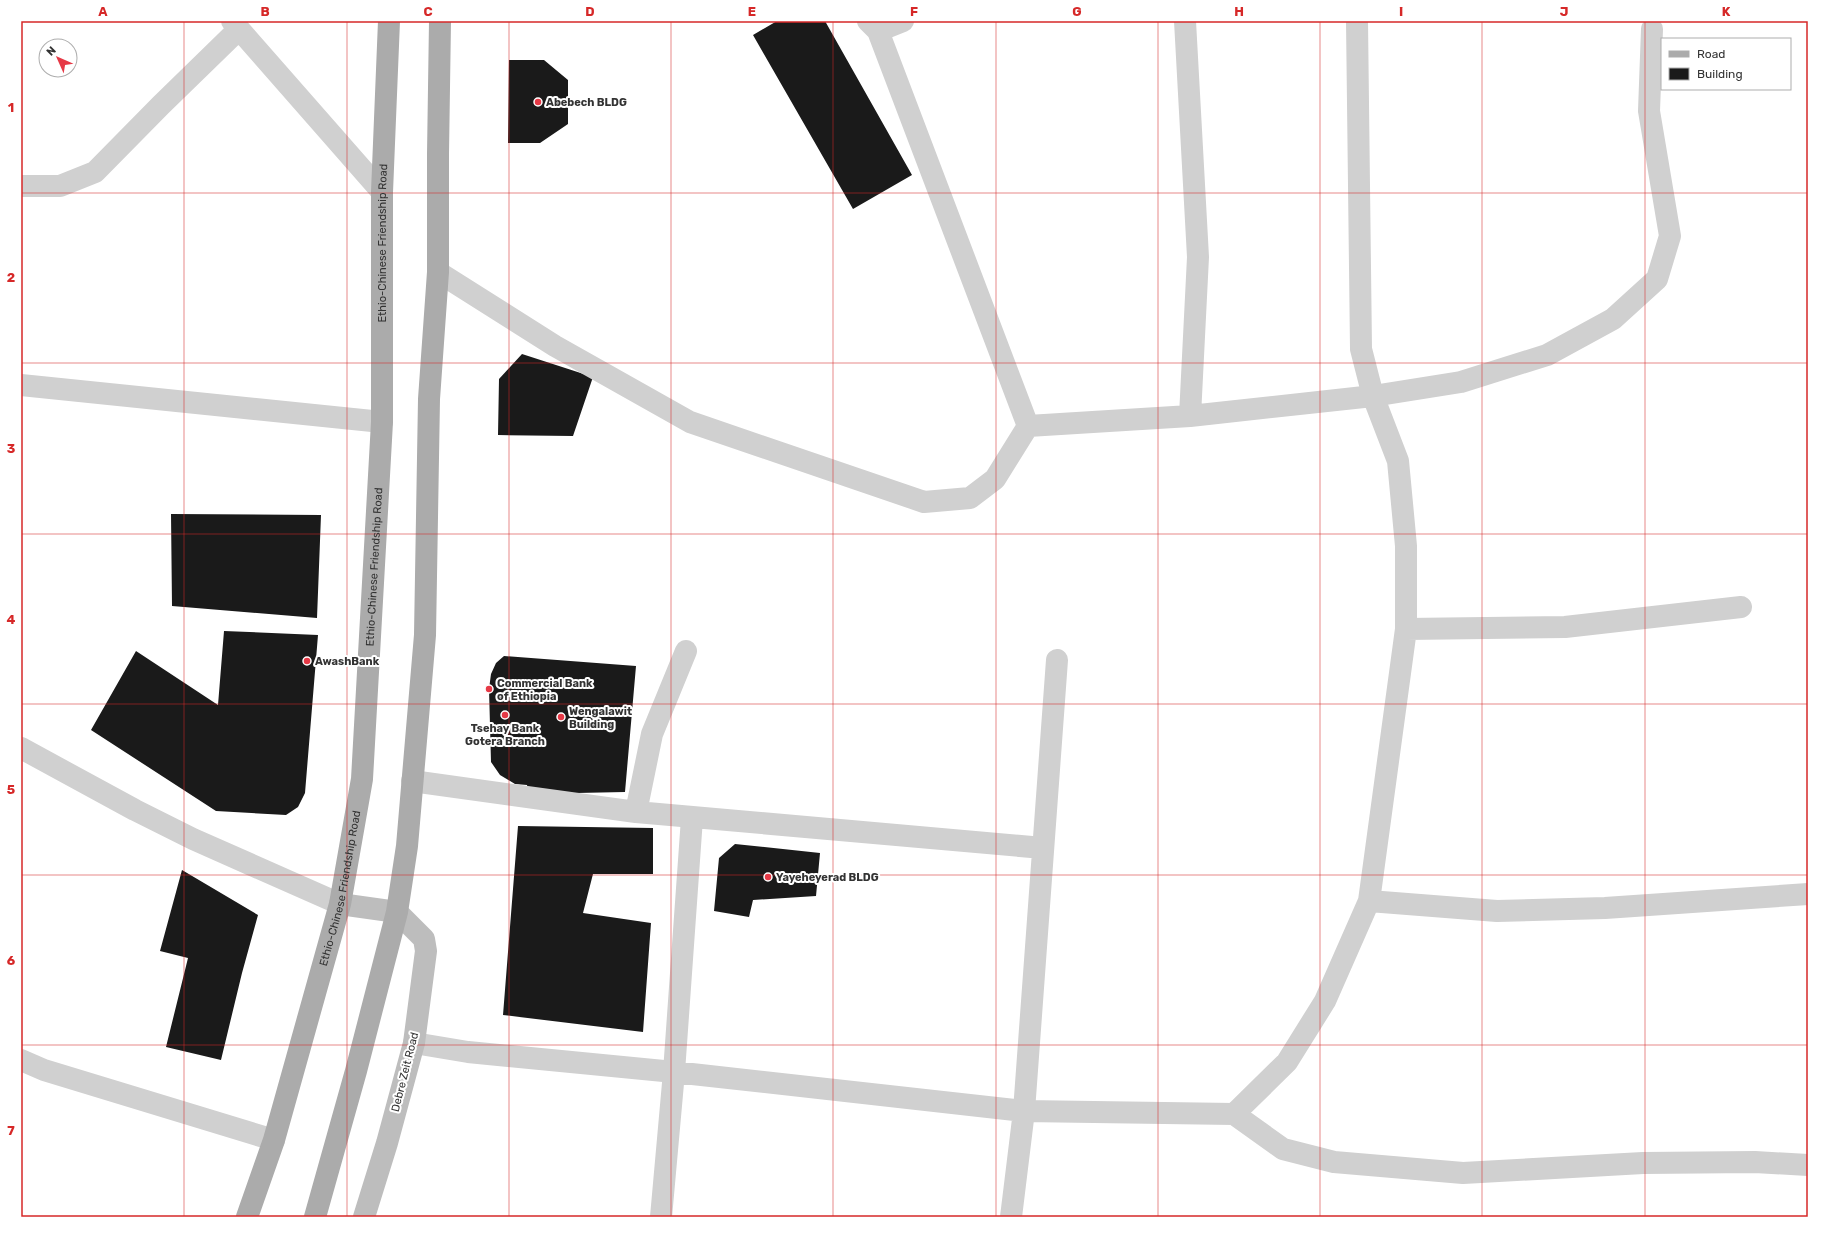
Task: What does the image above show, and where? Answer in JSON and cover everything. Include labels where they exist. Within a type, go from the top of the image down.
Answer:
[{"type":"main road","name":"Ethio-Chinese Friendship Road","points":[[247,1217],[274,1140],[340,904],[362,779],[382,422],[382,192],[389,21]]},
{"type":"main road","points":[[315,1217],[356,1071],[397,912],[407,846],[425,635],[429,399],[438,272],[440,21]]},
{"type":"main road","points":[[340,904],[397,912]]},
{"type":"main road","name":"Debre Zeit Road","points":[[368,1215],[386,1143],[414,1043],[426,951],[424,939],[397,912]]},
{"type":"street","points":[[903,21],[873,26],[1028,426]]},
{"type":"street","points":[[1185,21],[1198,257],[1190,416]]},
{"type":"street","points":[[1234,1114],[1287,1062],[1326,1001],[1369,901],[1406,629],[1406,546],[1398,461],[1373,396],[1361,348],[1357,21]]},
{"type":"street","points":[[21,186],[60,186],[95,172],[161,105],[235,25],[382,192]]},
{"type":"street","points":[[1028,426],[1190,416],[1373,396],[1461,382],[1547,356],[1613,319],[1657,279],[1670,236],[1649,111],[1652,29]]},
{"type":"street","points":[[438,272],[555,346],[690,422],[924,502],[970,498],[994,479],[1028,426]]},
{"type":"street","points":[[21,385],[382,422]]},
{"type":"street","points":[[1406,629],[1565,627],[1741,607]]},
{"type":"street","points":[[636,812],[652,734],[686,651]]},
{"type":"street","points":[[1011,1217],[1024,1111],[1057,660]]},
{"type":"street","points":[[21,748],[135,810],[193,839],[340,904]]},
{"type":"street","points":[[412,781],[636,812],[692,818],[1043,848]]},
{"type":"street","points":[[661,1217],[674,1072],[692,818]]},
{"type":"street","points":[[1369,901],[1497,911],[1605,908],[1808,894]]},
{"type":"street","points":[[414,1043],[468,1052],[674,1072],[1024,1111],[1234,1114],[1283,1149],[1334,1162],[1448,1172],[1463,1173],[1643,1163],[1755,1162],[1808,1165]]},
{"type":"street","points":[[21,1060],[44,1070],[274,1140]]},
{"type":"building","points":[[777,21],[825,21],[912,175],[853,209],[753,35]]},
{"type":"building","name":"Abebech BLDG","points":[[509,60],[544,60],[568,80],[568,124],[540,143],[508,143]]},
{"type":"building","points":[[522,354],[593,377],[573,436],[498,435],[499,379]]},
{"type":"building","points":[[171,514],[321,515],[317,618],[172,606]]},
{"type":"building","points":[[224,631],[318,635],[305,793],[298,807],[286,815],[216,811],[91,730],[136,651],[218,705]]},
{"type":"building","name":"Wengalawit Building","points":[[504,656],[636,666],[625,792],[528,794],[527,785],[515,784],[500,775],[491,762],[489,689],[491,674],[496,663]]},
{"type":"building","points":[[518,826],[653,828],[653,874],[593,874],[583,913],[651,923],[643,1032],[503,1015]]},
{"type":"building","name":"Yayeheyerad BLDG","points":[[735,844],[820,853],[816,896],[753,900],[749,917],[714,911],[719,858]]},
{"type":"building","points":[[182,870],[258,915],[221,1060],[166,1047],[188,958],[160,951]]},
{"type":"place","name":"Abebech BLDG","points":[[538,102]]},
{"type":"place","name":"AwashBank","points":[[307,661]]},
{"type":"place","name":"Commercial Bank of Ethiopia","points":[[489,689]]},
{"type":"place","name":"Tsehay Bank Gotera Branch","points":[[505,715]]},
{"type":"place","name":"Wengalawit Building","points":[[561,717]]},
{"type":"place","name":"Yayeheyerad BLDG","points":[[768,877]]}]
